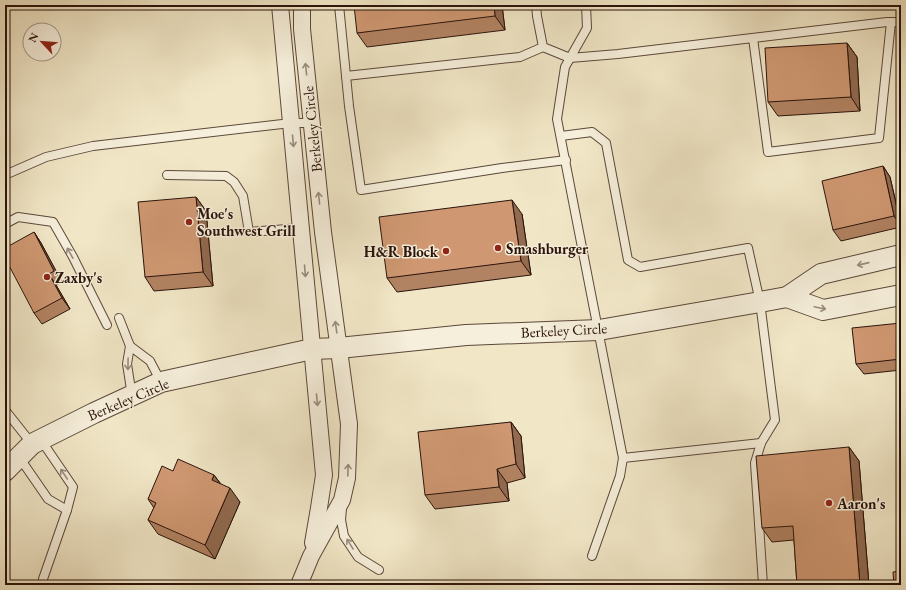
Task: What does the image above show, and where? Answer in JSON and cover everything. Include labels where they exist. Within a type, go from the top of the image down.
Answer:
[{"type":"street","name":"Berkeley Circle","points":[[280,5],[324,475],[311,556]]},
{"type":"street","name":"Berkeley Circle","points":[[299,585],[311,556],[342,500],[347,478],[349,424],[323,232],[302,29],[302,5]]},
{"type":"street","name":"Berkeley Circle","points":[[5,471],[31,447],[94,413],[161,382],[312,349],[339,348],[466,335],[599,330],[786,297],[820,274],[901,255]]},
{"type":"street","points":[[786,297],[823,310],[901,295]]},
{"type":"lane","points":[[339,5],[348,106],[361,190],[502,168],[566,160]]},
{"type":"lane","points":[[536,5],[543,47]]},
{"type":"lane","points":[[586,5],[587,28],[565,67],[558,119],[623,458],[620,476],[592,556]]},
{"type":"lane","points":[[753,38],[768,152],[879,138],[891,22]]},
{"type":"lane","points":[[346,76],[520,57],[543,47],[570,58],[618,54],[901,22]]},
{"type":"lane","points":[[5,175],[46,157],[93,146],[291,123],[312,123]]},
{"type":"lane","points":[[561,136],[592,132],[606,143],[628,260],[640,267],[748,248],[760,302],[775,420],[761,443],[755,463],[763,585]]},
{"type":"lane","points":[[166,175],[226,176],[234,182],[243,196],[248,232],[301,228]]},
{"type":"lane","points":[[5,224],[18,217],[53,222],[73,257],[107,325]]},
{"type":"lane","points":[[119,318],[130,346],[127,364],[132,396]]},
{"type":"lane","points":[[130,346],[150,361],[161,382]]},
{"type":"lane","points":[[5,410],[31,447],[73,487],[68,510],[43,579]]},
{"type":"lane","points":[[623,458],[761,443]]},
{"type":"lane","points":[[31,447],[48,499],[68,510]]},
{"type":"lane","points":[[342,500],[341,520],[344,536],[358,557],[379,570]]},
{"type":"building","points":[[354,5],[494,5],[495,16],[357,33]]},
{"type":"building","points":[[847,43],[851,97],[768,102],[765,48]]},
{"type":"building","points":[[883,166],[894,216],[833,230],[822,181]]},
{"type":"building","points":[[196,197],[203,272],[145,277],[138,202]]},
{"type":"building","points":[[512,200],[521,261],[387,278],[379,217]]},
{"type":"building","points":[[34,232],[54,271],[49,274],[62,298],[34,313],[5,258],[5,248]]},
{"type":"building","points":[[901,323],[901,359],[856,364],[852,328]]},
{"type":"building","points":[[511,422],[516,464],[497,469],[499,487],[425,495],[418,432]]},
{"type":"building","points":[[849,447],[860,585],[797,585],[793,526],[762,528],[756,456]]},
{"type":"building","points":[[178,459],[214,475],[212,480],[230,488],[205,545],[148,520],[156,503],[148,499],[162,466],[173,471]]},
{"type":"building","points":[[901,571],[901,585],[894,585],[893,572]]},
{"type":"place","name":"Moe's Southwest Grill","points":[[189,222]]},
{"type":"place","name":"Smashburger","points":[[498,248]]},
{"type":"place","name":"H&R Block","points":[[446,251]]},
{"type":"place","name":"Zaxby's","points":[[47,277]]},
{"type":"place","name":"Aaron's","points":[[829,503]]}]
